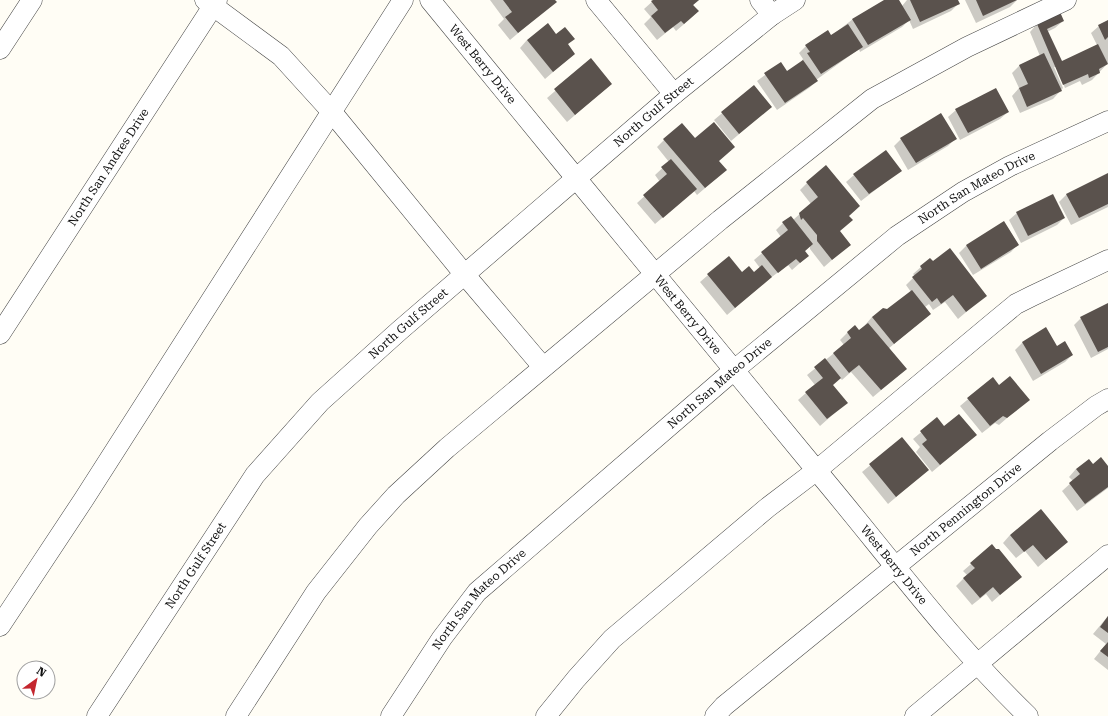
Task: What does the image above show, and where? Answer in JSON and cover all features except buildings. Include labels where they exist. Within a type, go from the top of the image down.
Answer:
[{"type":"street","points":[[0,49],[32,0]]},
{"type":"street","points":[[0,626],[88,492],[331,110],[403,0]]},
{"type":"street","name":"West Berry Drive","points":[[430,0],[733,371],[1000,690],[1028,716]]},
{"type":"street","points":[[596,0],[674,94]]},
{"type":"street","name":"North Gulf Street","points":[[97,716],[218,529],[255,475],[320,402],[399,331],[674,94],[766,7],[795,0]]},
{"type":"street","points":[[236,716],[316,592],[368,526],[396,495],[542,366],[655,275],[720,220],[872,100],[967,46],[1066,0]]},
{"type":"street","points":[[212,2],[281,56],[331,110],[465,275],[542,366]]},
{"type":"street","name":"North San Andres Drive","points":[[0,334],[212,2]]},
{"type":"street","name":"North San Mateo Drive","points":[[391,716],[442,638],[476,592],[733,371],[897,236],[963,192],[1010,166],[1108,121]]},
{"type":"street","points":[[546,716],[576,679],[612,639],[767,508],[817,470],[1016,304],[1108,260]]},
{"type":"street","name":"North Pennington Drive","points":[[715,716],[724,706],[1050,441],[1096,406],[1108,399]]},
{"type":"street","points":[[915,716],[1108,555]]}]
